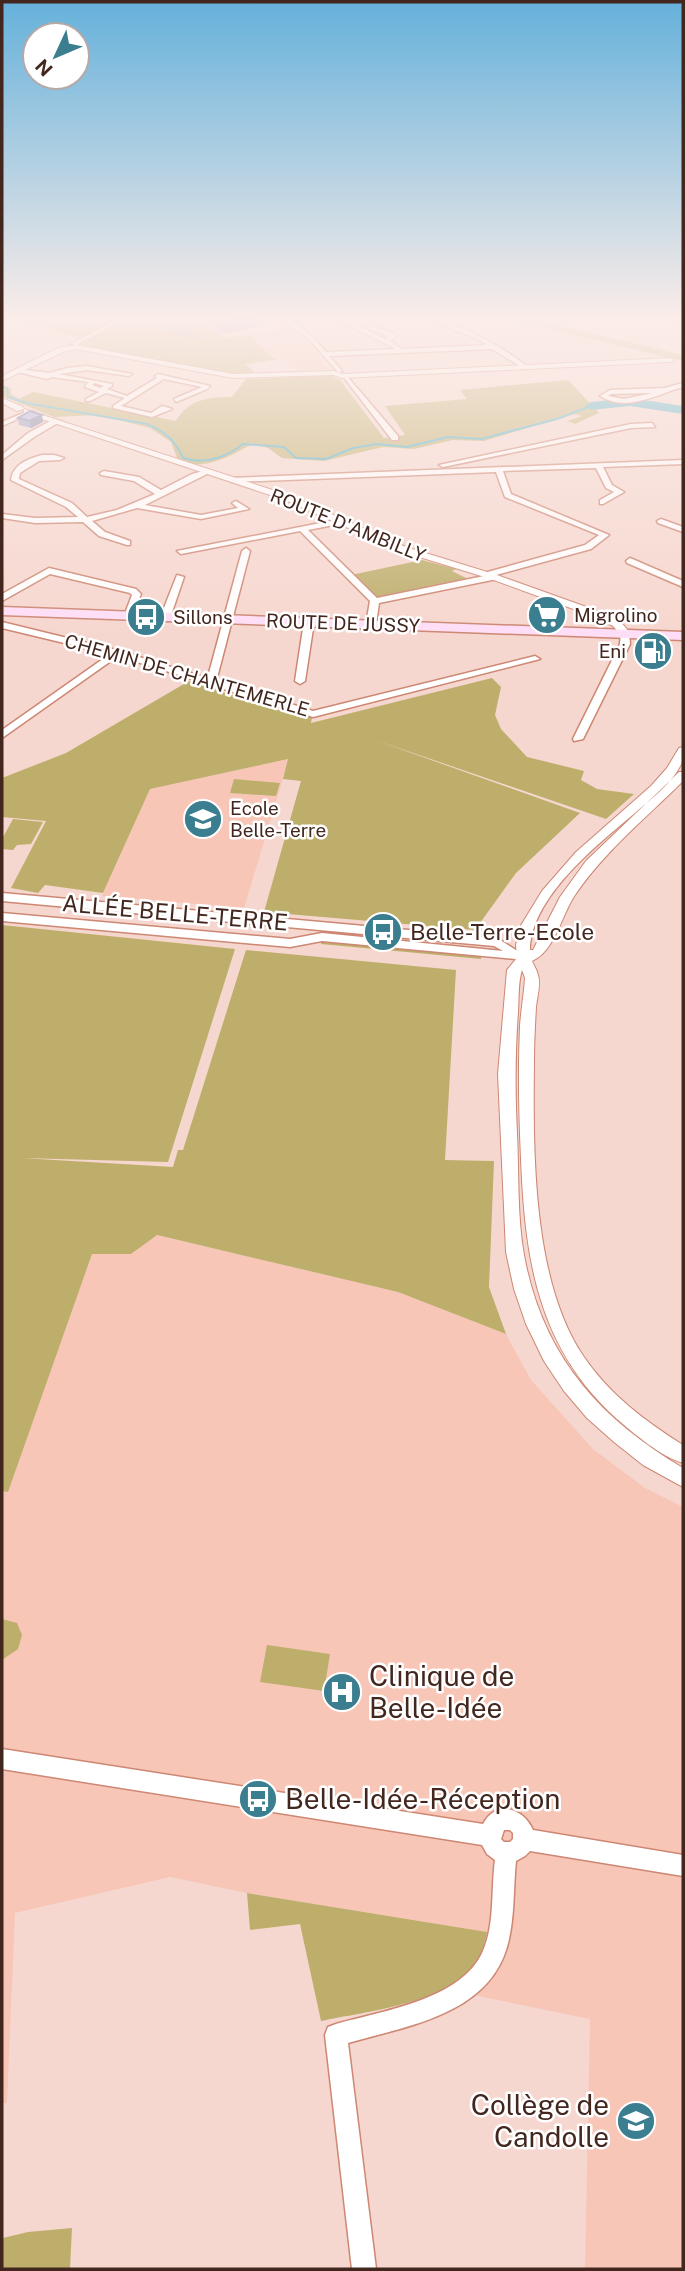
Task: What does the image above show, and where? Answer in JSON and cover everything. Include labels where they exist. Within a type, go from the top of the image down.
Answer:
[{"type":"main road","name":"ROUTE DE JUSSY","points":[[2,611],[683,636]]},
{"type":"street","points":[[2,458],[31,435],[51,424]]},
{"type":"street","name":"ROUTE D'AMBILLY","points":[[66,424],[288,498],[403,549],[491,576],[602,616],[617,624],[624,632]]},
{"type":"street","points":[[384,424],[396,438]]},
{"type":"street","points":[[404,473],[631,426],[652,425]]},
{"type":"street","points":[[60,458],[49,455],[27,464],[16,472],[15,480],[69,505],[102,534],[127,543]]},
{"type":"street","points":[[232,480],[683,462]]},
{"type":"street","points":[[598,465],[609,486],[620,492],[603,502]]},
{"type":"street","points":[[375,601],[491,576],[588,547],[605,535],[508,495],[499,470]]},
{"type":"street","points":[[2,516],[43,522],[84,518],[138,506],[204,472]]},
{"type":"street","points":[[104,473],[136,479],[160,493]]},
{"type":"street","points":[[138,506],[201,517],[245,509],[236,503]]},
{"type":"street","points":[[662,521],[683,530]]},
{"type":"street","points":[[181,551],[341,522]]},
{"type":"street","points":[[302,528],[375,601]]},
{"type":"street","points":[[206,679],[212,675],[246,551]]},
{"type":"street","points":[[630,561],[683,584]]},
{"type":"street","points":[[2,598],[49,571],[133,591],[137,594],[128,617]]},
{"type":"street","points":[[165,618],[180,577]]},
{"type":"street","points":[[371,624],[375,601]]},
{"type":"street","points":[[300,681],[309,622]]},
{"type":"street","name":"CHEMIN DE CHANTEMERLE","points":[[2,625],[117,653],[313,713],[535,659]]},
{"type":"street","points":[[578,739],[625,644],[624,632]]},
{"type":"street","points":[[2,735],[117,653]]},
{"type":"street","points":[[683,750],[662,780],[553,884],[540,902],[524,934],[524,959],[532,978],[526,1052],[528,1172],[534,1244],[541,1286],[554,1323],[592,1382],[643,1429],[683,1455]]},
{"type":"street","points":[[683,775],[591,864],[567,897],[538,953],[524,959],[514,970],[506,1074],[510,1202],[524,1303],[550,1358],[598,1418],[626,1442],[683,1478]]},
{"type":"street","name":"ALLÉE BELLE-TERRE","points":[[2,897],[497,942],[524,959]]},
{"type":"street","name":"ALLÉE BELLE-TERRE","points":[[2,917],[290,943],[322,937],[495,953],[524,959]]},
{"type":"street","points":[[2,1759],[491,1836]]},
{"type":"street","points":[[364,2269],[335,2035],[423,2010],[450,1998],[482,1975],[491,1959],[496,1941],[515,1847],[519,1825],[509,1819],[495,1823],[491,1836],[497,1850],[515,1847],[683,1867]]},
{"type":"shaded area","points":[[134,424],[373,424],[384,438],[405,435],[397,424],[541,424],[484,441],[453,440],[414,449],[383,447],[324,461],[282,458],[268,448],[252,444],[235,454],[205,464],[177,458],[171,442],[150,428]]},
{"type":"shaded area","points":[[422,560],[456,569],[452,571],[470,580],[377,600],[351,575]]},
{"type":"shaded area","points":[[492,678],[501,687],[495,715],[501,729],[527,757],[584,771],[581,780],[597,789],[634,794],[606,819],[375,740],[580,813],[516,873],[475,930],[264,912],[301,781],[283,779],[288,759],[150,789],[103,893],[45,885],[38,893],[11,888],[46,821],[2,817],[2,778],[66,753],[189,681],[297,716],[312,717],[311,723]]},
{"type":"shaded area","name":"Ecole Belle-Terre","points":[[289,759],[244,908],[102,896],[150,789]]},
{"type":"shaded area","points":[[234,779],[280,783],[276,796],[230,793]]},
{"type":"shaded area","points":[[13,819],[43,822],[31,844],[17,845],[13,850],[2,849],[2,839]]},
{"type":"shaded area","points":[[2,925],[235,949],[168,1162],[21,1158],[173,1167],[178,1150],[183,1150],[246,950],[456,970],[445,1160],[494,1161],[489,1287],[506,1334],[398,1292],[157,1235],[131,1254],[92,1254],[8,1492],[2,1491]]},
{"type":"shaded area","points":[[322,941],[481,956],[481,959],[321,944]]},
{"type":"shaded area","name":"Clinique de Belle-Idée","points":[[156,1235],[398,1292],[506,1334],[531,1380],[593,1449],[645,1488],[683,1507],[683,2269],[585,2269],[590,2019],[444,1989],[466,1975],[487,1932],[247,1893],[170,1877],[15,1913],[7,2103],[2,2103],[2,1491],[8,1491],[92,1254],[131,1254]]},
{"type":"shaded area","points":[[2,1619],[17,1623],[22,1635],[18,1649],[2,1660]]},
{"type":"shaded area","points":[[267,1645],[330,1654],[324,1691],[260,1682]]},
{"type":"shaded area","points":[[247,1893],[487,1932],[477,1963],[449,1987],[406,2003],[321,2021],[300,1924],[250,1930]]},
{"type":"shaded area","points":[[72,2228],[70,2269],[2,2269],[3,2238],[28,2232]]},
{"type":"building","name":"Eni","points":[[650,637],[666,638],[659,653],[644,651]]},
{"type":"waterway","points":[[147,424],[169,437],[183,458],[200,461],[222,456],[243,444],[284,447],[296,458],[326,459],[353,448],[377,444],[407,447],[448,437],[481,439],[538,424]]},
{"type":"place","name":"Migrolino","points":[[547,615]]},
{"type":"place","name":"Sillons","points":[[146,617]]},
{"type":"place","name":"Eni","points":[[653,651]]},
{"type":"place","name":"Ecole Belle-Terre","points":[[203,819]]},
{"type":"place","name":"Belle-Terre-Ecole","points":[[383,932]]},
{"type":"place","name":"Clinique de Belle-Idée","points":[[342,1692]]},
{"type":"place","name":"Belle-Idée-Réception","points":[[258,1799]]},
{"type":"place","name":"Collège de Candolle","points":[[636,2121]]}]
